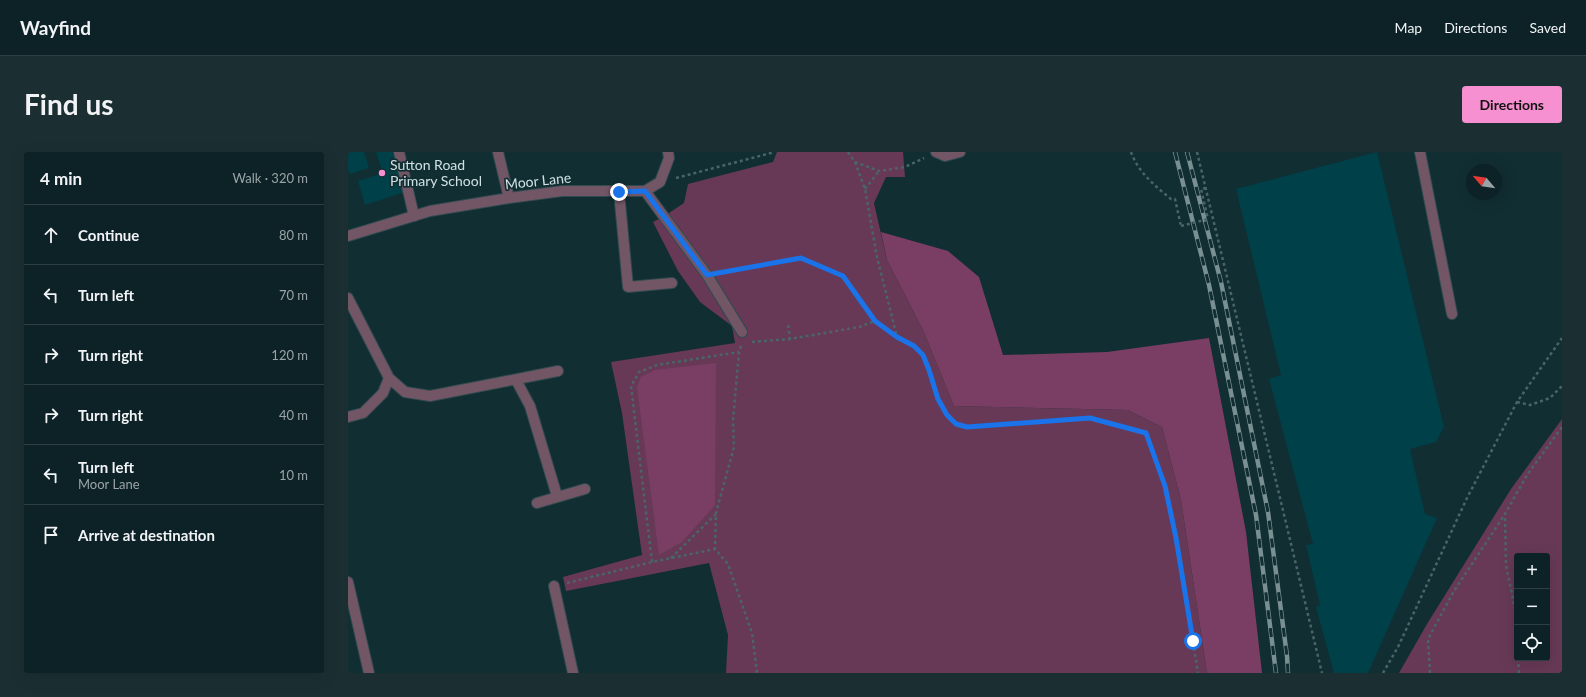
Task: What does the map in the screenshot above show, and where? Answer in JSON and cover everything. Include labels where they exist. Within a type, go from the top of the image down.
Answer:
[{"type":"street","points":[[400,152],[414,216]]},
{"type":"street","points":[[498,152],[508,198]]},
{"type":"street","points":[[660,182],[669,158],[668,152]]},
{"type":"street","points":[[941,154],[960,152]]},
{"type":"street","points":[[1420,152],[1452,314]]},
{"type":"street","name":"Moor Lane","points":[[348,236],[430,211],[562,191],[645,191],[660,182]]},
{"type":"street","points":[[645,191],[707,275],[742,332]]},
{"type":"street","points":[[619,192],[628,287],[672,283]]},
{"type":"street","points":[[348,298],[389,378],[405,392],[430,396],[558,371]]},
{"type":"street","points":[[348,417],[363,412],[383,392],[389,378]]},
{"type":"street","points":[[516,380],[530,406],[557,496]]},
{"type":"street","points":[[537,504],[557,496],[584,489]]},
{"type":"street","points":[[348,582],[369,673]]},
{"type":"street","points":[[554,586],[573,673]]},
{"type":"path","points":[[660,182],[772,152]]},
{"type":"path","points":[[848,152],[855,162],[865,189],[878,257],[897,337]]},
{"type":"path","points":[[1131,152],[1135,163],[1154,186],[1171,199],[1175,199],[1181,226],[1208,219],[1201,189],[1206,188]]},
{"type":"path","points":[[1197,152],[1322,673]]},
{"type":"path","points":[[855,162],[879,171],[905,167],[924,158],[941,154]]},
{"type":"path","points":[[865,189],[879,171]]},
{"type":"path","points":[[707,275],[801,258],[843,276],[875,321],[897,337],[914,346],[923,355],[938,399],[947,415],[956,424],[967,427],[1090,418],[1146,433],[1165,486],[1176,538],[1198,673]]},
{"type":"path","points":[[742,342],[790,338],[859,327],[875,321]]},
{"type":"path","points":[[788,325],[790,338]]},
{"type":"path","points":[[742,332],[733,420],[734,447],[716,513],[715,549],[728,564],[750,626],[757,673]]},
{"type":"path","points":[[1383,673],[1398,647],[1467,498],[1518,402],[1562,338]]},
{"type":"path","points":[[652,562],[631,386],[639,372],[657,365],[739,352]]},
{"type":"path","points":[[1518,402],[1530,405],[1550,398],[1562,386]]},
{"type":"path","points":[[1430,673],[1428,638],[1454,591],[1505,514],[1526,475],[1562,427]]},
{"type":"path","points":[[670,559],[716,513]]},
{"type":"path","points":[[1505,514],[1506,565],[1516,614],[1516,625]]},
{"type":"path","points":[[554,586],[652,562],[715,549]]},
{"type":"path","points":[[1518,661],[1519,673]]},
{"type":"shaded area","points":[[777,152],[903,152],[905,177],[886,177],[874,203],[887,260],[923,330],[954,406],[1128,410],[1162,427],[1181,500],[1207,673],[726,673],[728,635],[709,563],[566,591],[563,577],[642,555],[622,413],[611,362],[735,343],[732,326],[700,302],[678,271],[653,222],[684,203],[688,184],[773,162]]},
{"type":"shaded area","points":[[881,232],[948,251],[979,277],[1003,355],[1107,352],[1209,338],[1246,532],[1262,673],[1207,673],[1181,500],[1162,427],[1128,410],[954,406],[923,330],[887,260]]},
{"type":"shaded area","points":[[716,363],[715,505],[682,542],[659,555],[637,387],[641,377],[655,370]]},
{"type":"shaded area","points":[[1562,419],[1562,673],[1399,673],[1427,624],[1511,489]]},
{"type":"building","points":[[348,152],[364,152],[369,168],[350,174],[348,170]]},
{"type":"building","points":[[376,152],[395,152],[408,191],[365,205],[358,181],[383,173]]},
{"type":"building","points":[[1377,152],[1444,427],[1436,442],[1410,449],[1425,514],[1437,518],[1368,673],[1334,673],[1316,607],[1320,605],[1306,545],[1313,544],[1269,379],[1281,375],[1236,189]]},
{"type":"railway","points":[[1175,152],[1209,285],[1256,515],[1276,673]]},
{"type":"railway","points":[[1187,152],[1221,282],[1268,512],[1288,673]]},
{"type":"place","name":"Sutton Road Primary School","points":[[382,173]]},
{"type":"route","points":[[619,192],[645,191],[707,275],[801,258],[843,276],[875,321],[897,337],[914,346],[923,355],[938,399],[947,415],[956,424],[967,427],[1090,418],[1146,433],[1165,486],[1176,538],[1193,641]]}]
